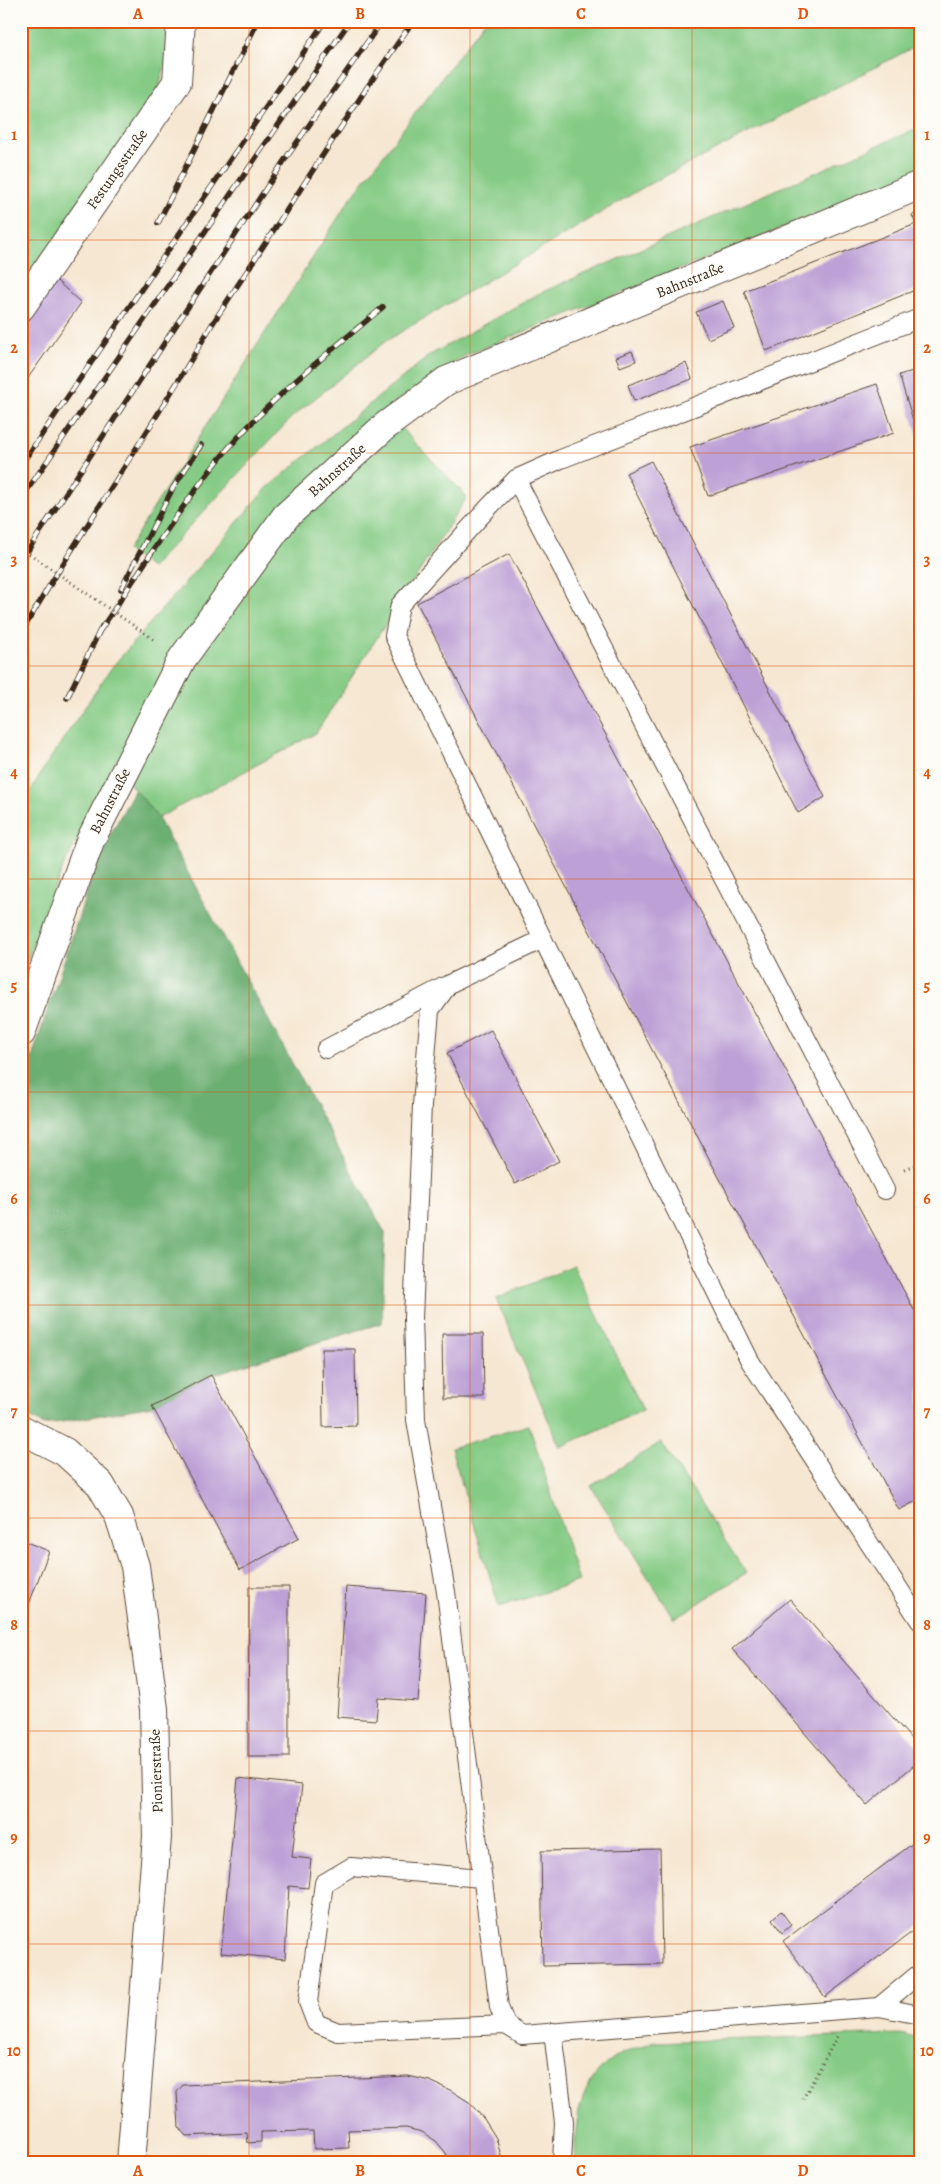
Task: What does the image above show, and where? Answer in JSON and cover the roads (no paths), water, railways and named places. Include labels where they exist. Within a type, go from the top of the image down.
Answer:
[{"type":"street","name":"Festungsstraße","points":[[21,307],[177,82],[182,21]]},
{"type":"street","name":"Bahnstraße","points":[[21,1033],[90,841],[182,659],[286,516],[384,427],[446,382],[920,186]]},
{"type":"street","name":"Pionierstraße","points":[[21,1429],[65,1452],[100,1484],[119,1516],[135,1566],[154,1709],[157,1837],[132,2163]]},
{"type":"lane","points":[[920,318],[560,459],[516,479],[400,605],[394,636],[750,1361],[920,1621]]},
{"type":"lane","points":[[516,479],[885,1190]]},
{"type":"lane","points":[[326,1049],[449,984],[543,939]]},
{"type":"lane","points":[[449,984],[430,1010],[422,1105],[413,1318],[416,1420],[446,1592],[499,2007],[506,2025]]},
{"type":"lane","points":[[482,1878],[351,1867],[324,1883],[308,2002],[316,2022],[338,2032],[506,2025],[522,2035],[853,2008],[878,2007],[920,2015]]},
{"type":"lane","points":[[878,2007],[920,1973]]},
{"type":"lane","points":[[553,2032],[564,2122],[562,2163]]},
{"type":"railway","points":[[158,223],[258,21]]},
{"type":"railway","points":[[21,465],[325,21]]},
{"type":"railway","points":[[21,499],[350,21]]},
{"type":"railway","points":[[21,561],[286,158],[382,21]]},
{"type":"railway","points":[[21,633],[211,326],[368,86],[413,21]]},
{"type":"railway","points":[[99,632],[189,499],[239,436],[298,379],[383,307]]},
{"type":"railway","points":[[121,589],[173,488],[201,445]]},
{"type":"railway","points":[[67,698],[102,626]]}]
